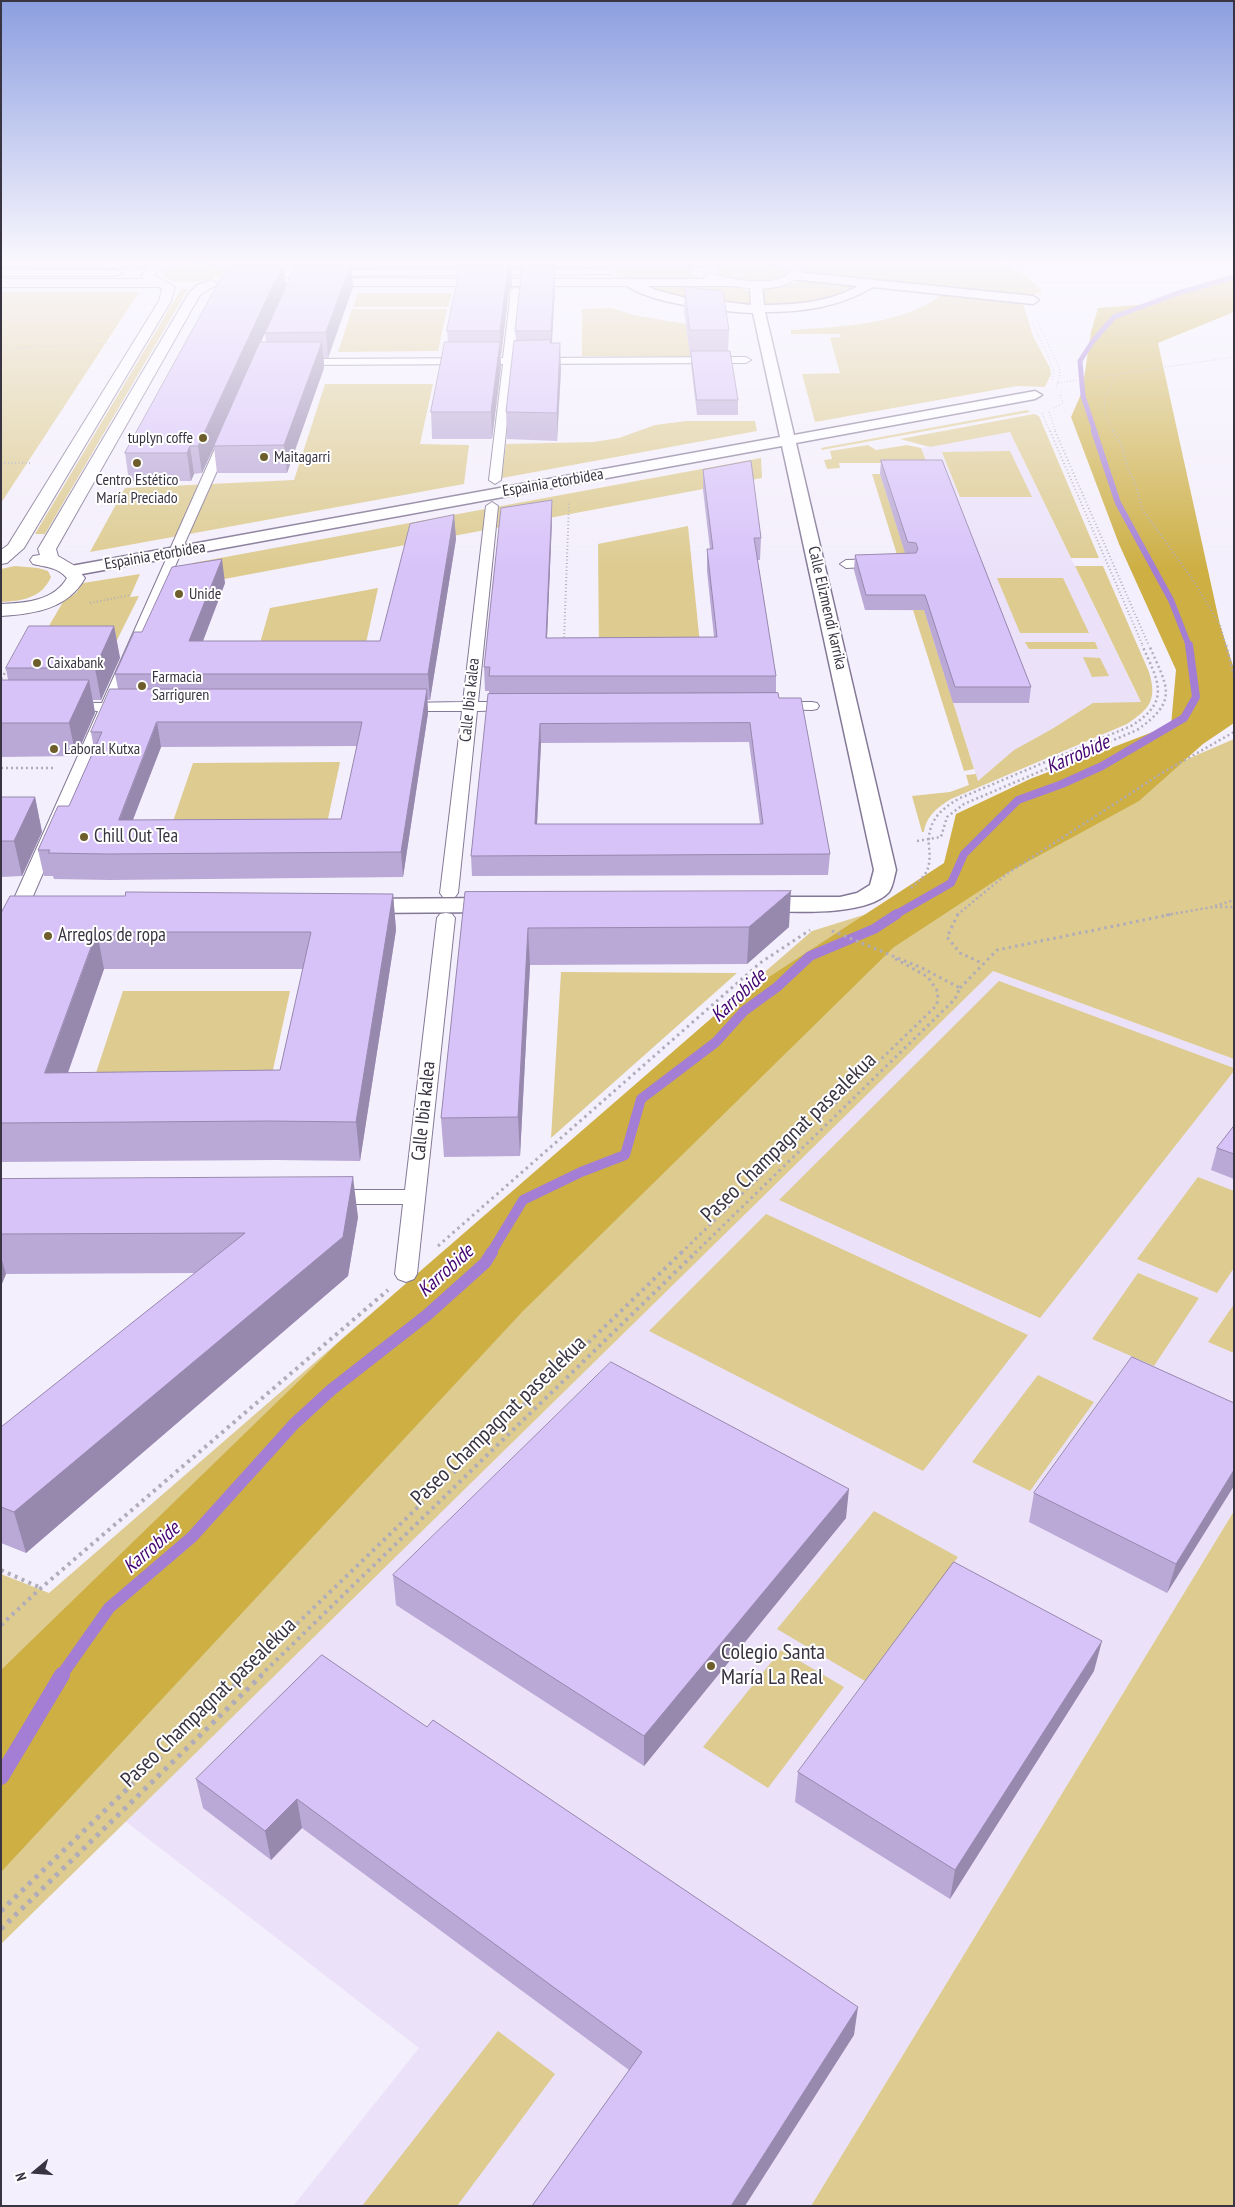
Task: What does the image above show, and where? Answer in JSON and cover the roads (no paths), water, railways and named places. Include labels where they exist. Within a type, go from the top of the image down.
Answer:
[{"type":"street","points":[[1,560],[15,548],[128,363]]},
{"type":"street","points":[[2,628],[7,610],[51,600],[65,594],[73,586],[76,578],[50,558],[48,549],[155,363]]},
{"type":"street","points":[[495,480],[508,363]]},
{"type":"street","name":"Calle Elizmendi karrika","points":[[732,904],[840,904],[865,898],[880,888],[885,870],[771,363]]},
{"type":"street","name":"Espainia etorbidea","points":[[64,567],[1035,395]]},
{"type":"street","points":[[18,910],[230,428]]},
{"type":"street","name":"Calle Ibia kalea","points":[[449,893],[492,506]]},
{"type":"street","points":[[1,560],[32,560],[64,567]]},
{"type":"street","name":"Calle Elizmendi karrika","points":[[846,564],[890,563]]},
{"type":"street","points":[[391,707],[525,706]]},
{"type":"street","points":[[764,706],[812,706]]},
{"type":"street","points":[[49,707],[146,707]]},
{"type":"street","points":[[338,906],[516,905]]},
{"type":"street","name":"Calle Ibia kalea","points":[[406,1274],[446,918]]},
{"type":"street","points":[[306,1198],[414,1197]]},
{"type":"waterway","name":"Karrobide","points":[[1080,363],[1083,396],[1095,432]]},
{"type":"waterway","name":"Karrobide","points":[[1094,431],[1118,503],[1171,600],[1189,646]]},
{"type":"waterway","name":"Karrobide","points":[[895,915],[951,883],[964,854],[1018,800],[1062,784],[1102,766],[1184,718],[1196,697],[1189,645]]},
{"type":"waterway","name":"Karrobide","points":[[491,1253],[523,1200],[581,1172],[625,1155],[641,1099],[716,1042],[744,1011],[777,987],[810,956],[874,929],[897,914]]},
{"type":"waterway","name":"Karrobide","points":[[61,1676],[109,1608],[192,1537],[294,1424],[331,1390],[427,1315],[485,1263],[492,1252]]},
{"type":"waterway","name":"Karrobide","points":[[1,1777],[62,1675]]},
{"type":"place","name":"tuplyn coffe","points":[[203,438]]},
{"type":"place","name":"Maitagarri","points":[[264,457]]},
{"type":"place","name":"Centro Estético María Preciado","points":[[137,463]]},
{"type":"place","name":"Unide","points":[[179,594]]},
{"type":"place","name":"Caixabank","points":[[37,663]]},
{"type":"place","name":"Farmacia Sarriguren","points":[[142,686]]},
{"type":"place","name":"Laboral Kutxa","points":[[54,749]]},
{"type":"place","name":"Chill Out Tea","points":[[84,837]]},
{"type":"place","name":"Arreglos de ropa","points":[[48,936]]},
{"type":"place","name":"Colegio Santa María La Real","points":[[711,1666]]}]
